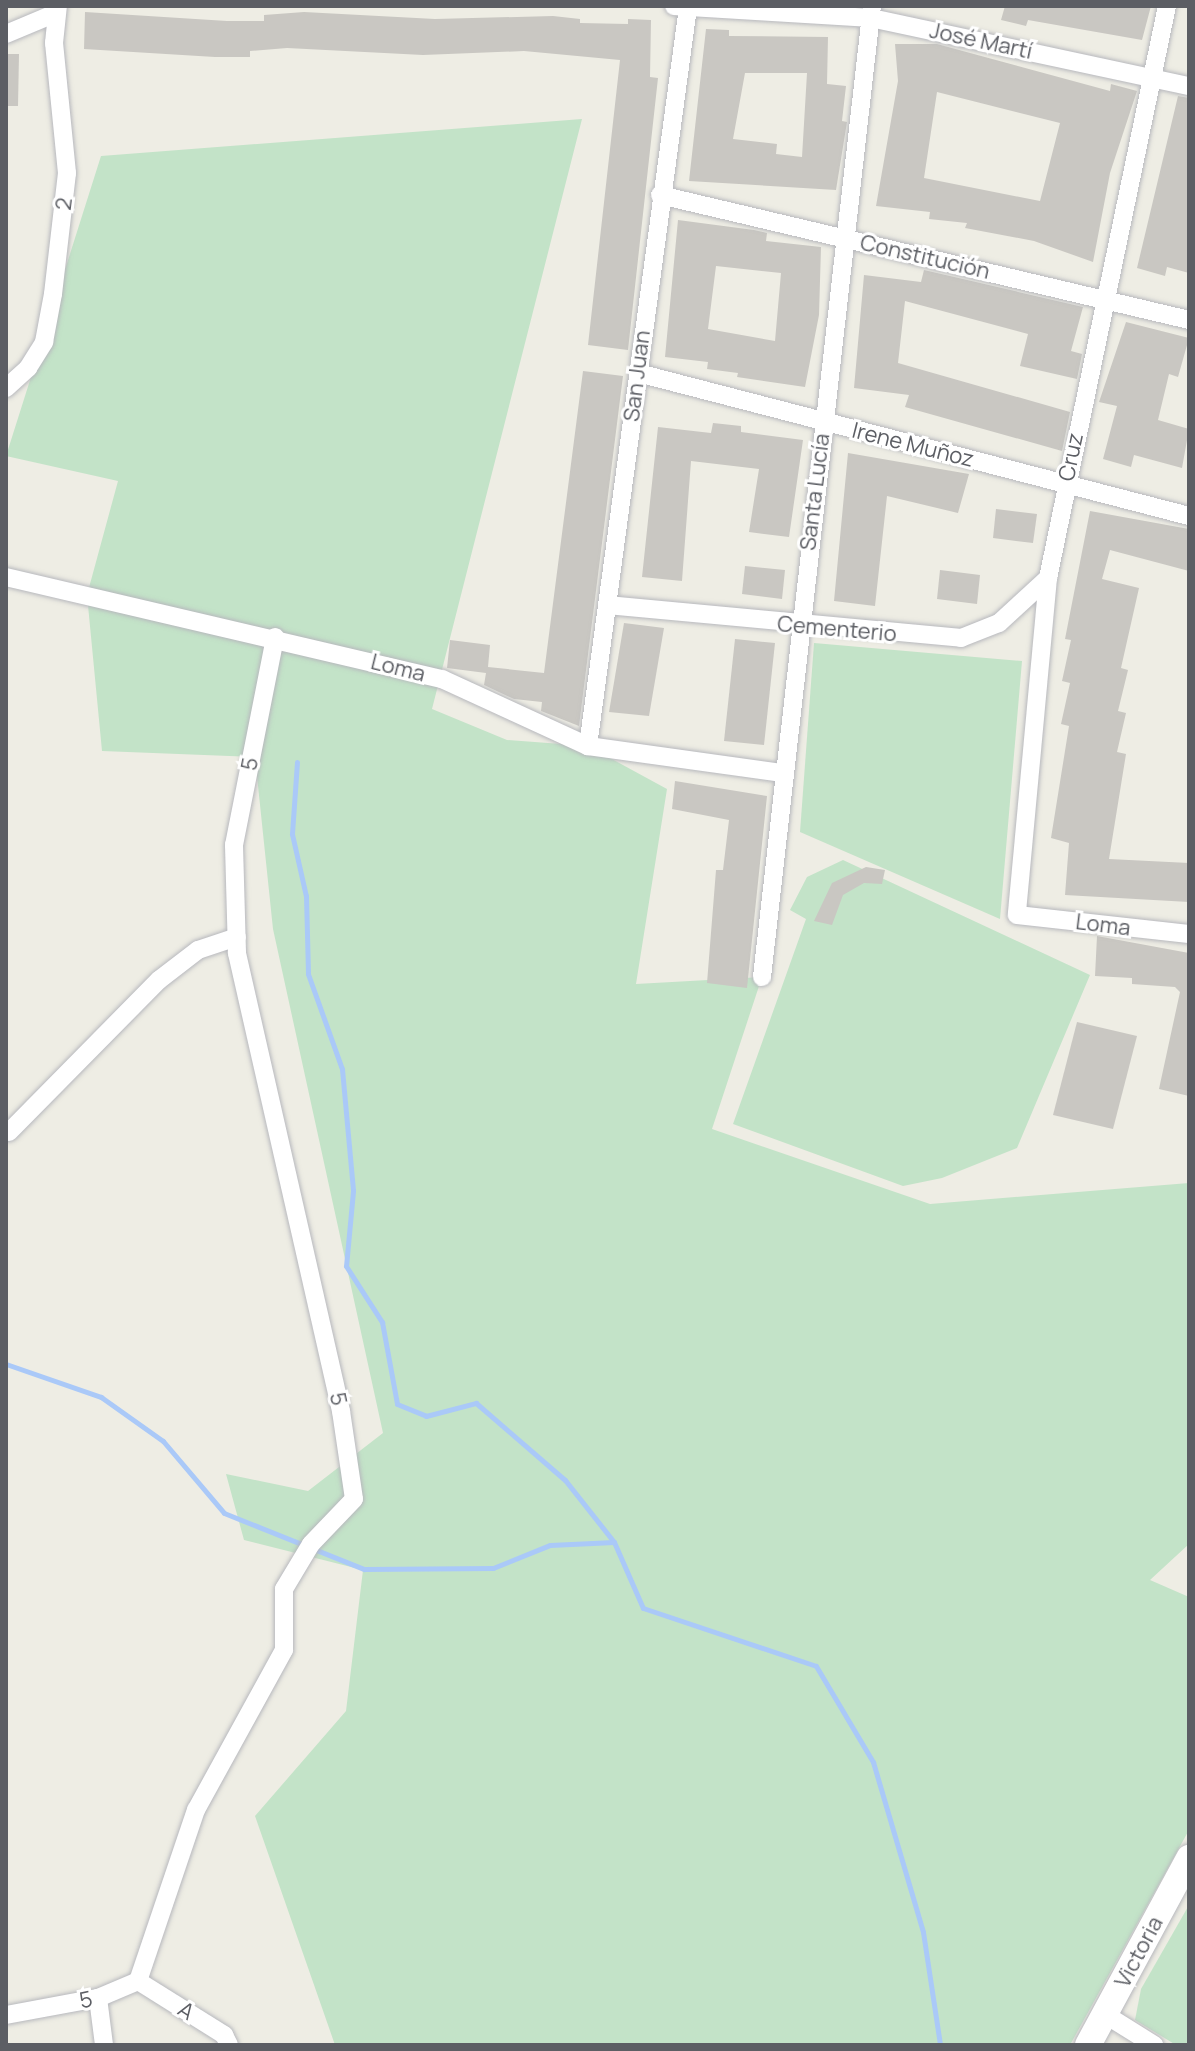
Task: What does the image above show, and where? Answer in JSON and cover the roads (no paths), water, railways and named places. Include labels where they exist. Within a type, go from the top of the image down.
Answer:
[{"type":"main road","name":"Victoria","points":[[1088,2045],[1189,1858]]},
{"type":"street","name":"José Martí","points":[[674,6],[872,12],[1189,86]]},
{"type":"street","name":"Cruz","points":[[1017,915],[1048,578],[1167,6]]},
{"type":"street","name":"San Juan","points":[[588,746],[660,195],[688,7]]},
{"type":"street","points":[[6,34],[57,10]]},
{"type":"street","name":"2","points":[[6,388],[28,368],[44,342],[53,294],[67,173],[54,43],[57,10]]},
{"type":"street","name":"Santa Lucía","points":[[762,977],[798,627],[872,12]]},
{"type":"street","name":"Constitución","points":[[660,195],[1189,320]]},
{"type":"street","name":"Irene Muñoz","points":[[638,373],[1189,516]]},
{"type":"street","name":"Loma","points":[[6,577],[275,637],[442,679],[588,746],[783,773]]},
{"type":"street","name":"Cementerio","points":[[607,605],[798,627],[961,638],[999,623],[1048,578]]},
{"type":"street","name":"5","points":[[6,2015],[98,1998],[138,1981],[196,1810],[284,1650],[284,1589],[311,1544],[354,1499],[341,1411],[237,937],[234,845],[275,637]]},
{"type":"street","name":"Loma","points":[[1017,915],[1189,934]]},
{"type":"street","points":[[9,1132],[159,980],[198,950],[237,937]]},
{"type":"street","name":"A","points":[[138,1981],[224,2035],[229,2045]]},
{"type":"street","points":[[98,1998],[104,2045]]},
{"type":"street","points":[[1106,2015],[1154,2045]]},
{"type":"waterway","points":[[297,762],[292,834],[306,896],[308,974],[342,1069],[353,1191],[346,1266],[382,1322],[397,1404],[426,1416],[476,1403],[565,1480],[614,1542],[643,1608],[816,1666],[873,1762],[923,1932],[940,2045]]},
{"type":"waterway","points":[[6,1364],[101,1397],[163,1441],[224,1513],[364,1569],[493,1568],[550,1545],[614,1542]]}]
